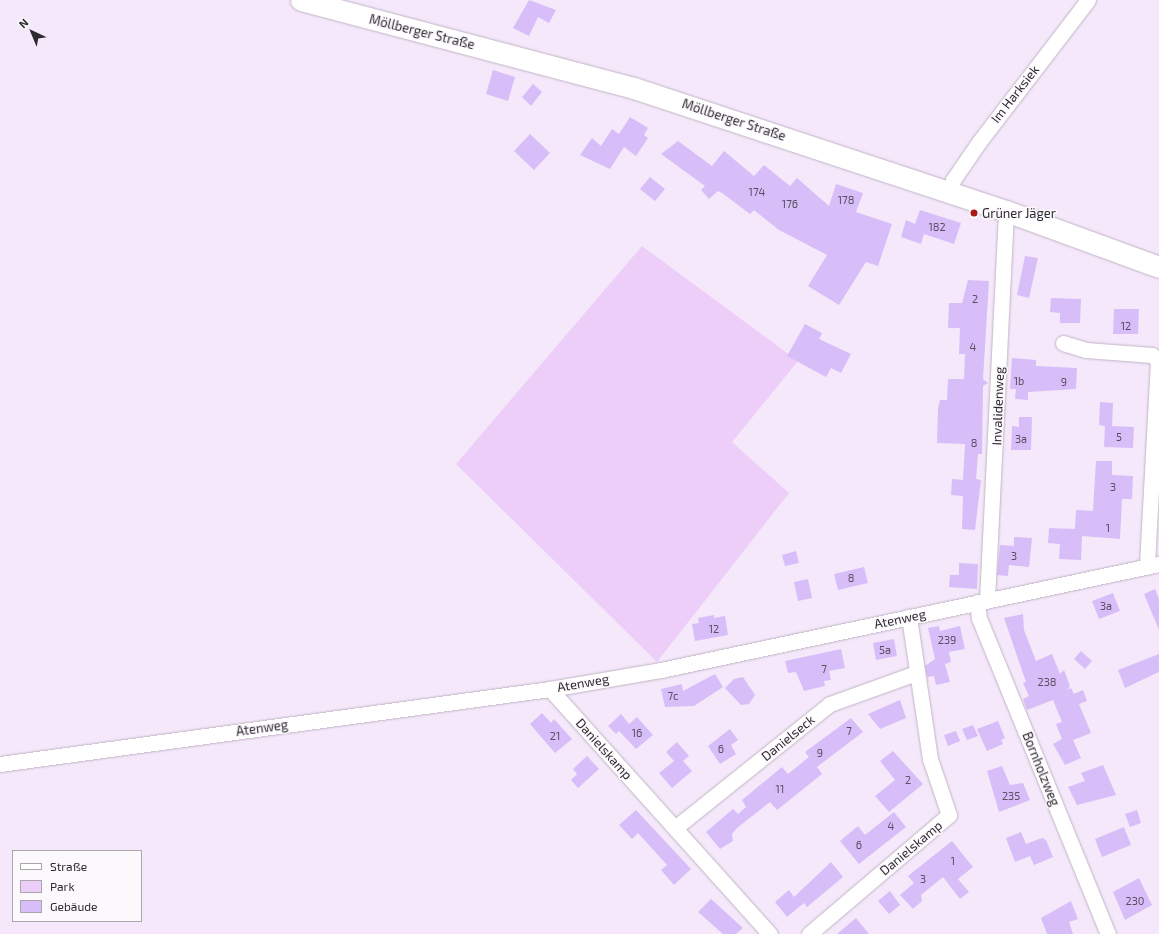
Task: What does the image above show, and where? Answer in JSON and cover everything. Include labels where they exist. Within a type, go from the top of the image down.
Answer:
[{"type":"street","name":"Möllberger Straße","points":[[301,0],[634,88],[951,192],[1159,267]]},
{"type":"street","name":"Im Harksiek","points":[[951,192],[954,180],[979,142],[1088,0]]},
{"type":"street","name":"Invalidenweg","points":[[982,601],[1006,211]]},
{"type":"street","points":[[1063,343],[1086,350],[1152,355],[1158,361],[1153,566]]},
{"type":"street","name":"Atenweg","points":[[0,764],[550,689],[909,617],[1153,566]]},
{"type":"street","name":"Bornholzweg","points":[[982,601],[979,618],[1108,934]]},
{"type":"street","name":"Danielskamp","points":[[809,934],[949,815],[930,759],[916,674],[909,617]]},
{"type":"street","name":"Danielseck","points":[[675,828],[830,704],[916,674]]},
{"type":"street","name":"Danielskamp","points":[[550,689],[770,934]]},
{"type":"green space","points":[[642,246],[798,361],[732,442],[789,493],[657,662],[456,464]]},
{"type":"building","points":[[529,0],[556,10],[549,23],[538,17],[529,36],[513,28]]},
{"type":"building","points":[[493,70],[515,77],[508,101],[486,94]]},
{"type":"building","points":[[533,84],[542,92],[531,106],[522,97]]},
{"type":"building","points":[[630,117],[648,128],[644,135],[648,138],[636,156],[624,147],[610,169],[580,155],[592,138],[601,146],[612,129],[619,134]]},
{"type":"building","points":[[530,134],[550,153],[534,170],[514,151]]},
{"type":"building","points":[[678,141],[712,166],[724,151],[754,176],[764,165],[790,186],[797,178],[829,206],[836,184],[863,193],[856,212],[892,224],[878,266],[866,262],[839,305],[808,286],[827,255],[779,230],[754,210],[750,214],[718,191],[709,199],[701,190],[705,186],[661,154]]},
{"type":"building","points":[[650,177],[665,189],[655,201],[640,189]]},
{"type":"building","points":[[920,210],[961,223],[954,244],[924,234],[921,244],[901,237],[906,220],[915,224]]},
{"type":"building","points":[[1025,256],[1038,258],[1029,298],[1017,295]]},
{"type":"building","points":[[968,280],[989,281],[983,379],[988,383],[983,386],[982,454],[978,454],[976,479],[981,480],[975,530],[962,529],[963,496],[951,495],[952,479],[963,480],[965,444],[937,443],[938,408],[940,400],[947,400],[948,379],[964,379],[965,354],[959,354],[960,328],[948,328],[949,303],[962,303]]},
{"type":"building","points":[[1051,298],[1081,299],[1080,323],[1060,323],[1060,313],[1050,312]]},
{"type":"building","points":[[1114,309],[1139,309],[1138,334],[1113,334]]},
{"type":"building","points":[[805,324],[822,333],[819,339],[851,354],[841,373],[831,368],[826,377],[787,356]]},
{"type":"building","points":[[1012,358],[1036,360],[1036,366],[1077,368],[1076,389],[1028,392],[1028,400],[1015,399],[1016,389],[1010,389]]},
{"type":"building","points":[[1100,402],[1113,403],[1112,426],[1134,427],[1133,448],[1104,447],[1105,426],[1099,425]]},
{"type":"building","points":[[1019,417],[1032,417],[1031,450],[1011,450],[1012,426],[1019,427]]},
{"type":"building","points":[[1096,461],[1112,461],[1112,475],[1133,476],[1132,499],[1122,499],[1120,539],[1082,536],[1081,560],[1059,559],[1060,544],[1048,543],[1049,528],[1075,529],[1076,510],[1093,511]]},
{"type":"building","points":[[1014,537],[1032,538],[1029,567],[1009,565],[1008,576],[997,575],[1000,545],[1014,546]]},
{"type":"building","points":[[796,551],[799,563],[785,566],[782,555]]},
{"type":"building","points":[[959,563],[978,564],[977,589],[949,587],[950,575],[959,575]]},
{"type":"building","points":[[864,567],[868,583],[838,590],[834,574]]},
{"type":"building","points":[[808,579],[812,598],[798,601],[794,582]]},
{"type":"building","points":[[1155,589],[1159,599],[1159,630],[1144,594]]},
{"type":"building","points":[[1113,593],[1120,611],[1099,619],[1092,601]]},
{"type":"building","points":[[1023,614],[1024,630],[1036,661],[1052,654],[1060,674],[1064,670],[1070,686],[1067,690],[1071,688],[1074,694],[1083,690],[1087,701],[1079,704],[1091,733],[1073,740],[1081,758],[1065,765],[1053,744],[1062,739],[1056,724],[1062,722],[1053,700],[1027,710],[1023,699],[1029,696],[1023,683],[1026,682],[1004,618]]},
{"type":"building","points":[[714,615],[714,618],[725,616],[728,635],[695,641],[692,624],[699,623],[698,618]]},
{"type":"building","points":[[939,626],[940,631],[960,626],[965,649],[949,652],[951,662],[945,664],[950,682],[936,685],[934,676],[927,677],[925,666],[935,659],[928,628]]},
{"type":"building","points":[[894,639],[897,656],[876,660],[873,643]]},
{"type":"building","points":[[841,649],[845,668],[829,671],[831,680],[824,681],[825,686],[804,691],[796,672],[788,673],[785,661]]},
{"type":"building","points":[[1081,651],[1092,661],[1085,669],[1074,659]]},
{"type":"building","points":[[1159,654],[1159,672],[1125,688],[1118,670]]},
{"type":"building","points":[[715,674],[723,687],[694,706],[665,707],[661,689],[682,684],[683,691]]},
{"type":"building","points":[[743,677],[755,695],[749,704],[741,705],[725,688],[734,679]]},
{"type":"building","points":[[900,700],[906,718],[880,729],[868,714]]},
{"type":"building","points":[[542,713],[551,723],[554,719],[572,739],[555,753],[530,724]]},
{"type":"building","points":[[621,714],[629,724],[637,717],[653,735],[636,749],[619,731],[616,734],[608,726]]},
{"type":"building","points":[[851,718],[863,732],[817,767],[822,774],[777,810],[770,802],[737,828],[732,834],[733,841],[720,849],[706,832],[733,809],[738,814],[746,807],[742,800],[782,767],[788,774],[809,757],[805,752]]},
{"type":"building","points":[[998,721],[1005,738],[1001,740],[1003,744],[987,751],[977,729]]},
{"type":"building","points":[[973,725],[978,736],[967,740],[962,729]]},
{"type":"building","points":[[730,729],[738,740],[731,745],[736,754],[720,764],[708,746]]},
{"type":"building","points":[[956,731],[960,741],[948,746],[944,735]]},
{"type":"building","points":[[677,742],[689,756],[683,761],[692,771],[672,788],[659,773],[674,761],[666,752]]},
{"type":"building","points":[[893,751],[923,784],[889,812],[875,796],[895,780],[880,761]]},
{"type":"building","points":[[587,756],[599,769],[578,788],[571,780],[577,774],[573,769]]},
{"type":"building","points":[[1103,765],[1116,795],[1077,805],[1068,787],[1085,781],[1081,773]]},
{"type":"building","points":[[1002,766],[1010,785],[1023,783],[1030,800],[999,812],[987,771]]},
{"type":"building","points":[[636,810],[691,869],[674,885],[661,870],[667,865],[638,833],[632,839],[619,825]]},
{"type":"building","points":[[1137,810],[1141,823],[1130,827],[1125,814]]},
{"type":"building","points":[[894,812],[906,827],[859,864],[840,841],[858,826],[865,835]]},
{"type":"building","points":[[1124,827],[1131,845],[1102,857],[1095,839]]},
{"type":"building","points":[[1021,832],[1026,844],[1042,838],[1046,840],[1053,857],[1034,865],[1030,856],[1015,862],[1006,838]]},
{"type":"building","points":[[952,841],[973,867],[958,879],[969,892],[960,899],[943,877],[921,895],[922,901],[913,909],[900,895],[914,883],[908,876]]},
{"type":"building","points":[[831,862],[843,877],[807,907],[804,903],[787,917],[775,902],[789,890],[794,897]]},
{"type":"building","points":[[1139,878],[1152,905],[1125,920],[1113,892]]},
{"type":"building","points":[[890,891],[900,905],[889,914],[878,901]]},
{"type":"building","points":[[711,899],[743,928],[736,934],[723,934],[698,912]]},
{"type":"building","points":[[1071,901],[1078,919],[1069,922],[1073,934],[1047,934],[1041,918]]},
{"type":"building","points":[[856,918],[869,934],[837,934]]},
{"type":"place","name":"Grüner Jäger","points":[[974,213]]}]
